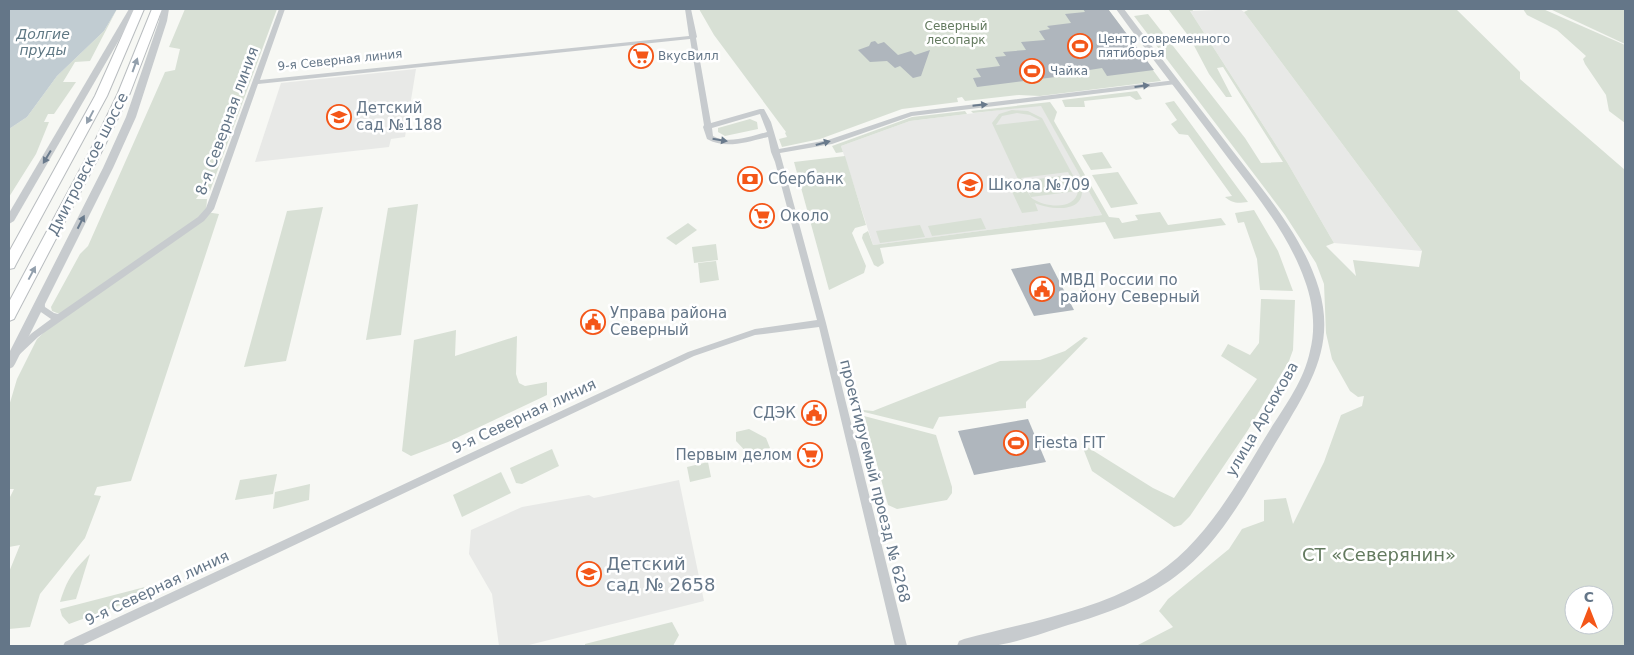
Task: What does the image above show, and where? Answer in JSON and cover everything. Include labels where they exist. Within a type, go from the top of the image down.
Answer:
[{"type":"highway","name":"Дмитровское шоссе","points":[[9,264],[101,96],[139,9]]},
{"type":"highway","name":"Дмитровское шоссе","points":[[9,315],[98,147],[124,93],[157,9]]},
{"type":"street","points":[[9,221],[93,81],[133,9]]},
{"type":"street","points":[[10,361],[108,168],[131,117],[163,21],[165,9]]},
{"type":"street","name":"8-я Северная линия","points":[[10,361],[35,335],[201,220],[210,209],[283,9]]},
{"type":"street","points":[[688,9],[710,137],[718,142],[770,134]]},
{"type":"street","name":"улица Арсюкова","points":[[964,646],[1069,616],[1131,595],[1152,584],[1186,559],[1200,546],[1235,497],[1305,382],[1315,357],[1318,315],[1315,297],[1298,252],[1269,205],[1120,9]]},
{"type":"street","name":"9-я Северная линия","points":[[256,82],[694,37]]},
{"type":"street","points":[[775,152],[829,142],[911,114],[1176,82]]},
{"type":"street","points":[[708,127],[762,111],[768,120],[770,134],[822,322]]},
{"type":"street","points":[[41,299],[41,308],[46,313],[61,318]]},
{"type":"street","name":"9-я Северная линия","points":[[69,646],[691,354],[755,332],[822,322]]},
{"type":"street","name":"проектируемый проезд № 6268","points":[[822,322],[901,646]]},
{"type":"shaded area","points":[[1240,9],[1422,251],[1334,243],[1287,162],[1190,11]]},
{"type":"shaded area","name":"Детский сад №1188","points":[[416,69],[405,137],[391,139],[389,147],[255,162],[281,83]]},
{"type":"shaded area","name":"Школа №709","points":[[1041,105],[1102,215],[873,245],[841,146],[910,121]]},
{"type":"shaded area","name":"Детский сад № 2658","points":[[679,480],[704,601],[525,646],[499,646],[492,594],[469,554],[471,530],[522,507],[589,495],[594,498]]},
{"type":"green space","points":[[117,9],[90,61],[75,62],[63,82],[76,82],[54,114],[48,114],[44,122],[49,122],[36,154],[9,197],[9,129],[27,117],[57,76],[104,31]]},
{"type":"green space","points":[[185,9],[277,9],[210,191],[201,192],[196,199],[207,199],[206,212],[219,214],[131,481],[97,487],[94,495],[101,496],[85,538],[40,594],[30,627],[9,629],[9,572],[20,545],[9,547],[9,499],[14,489],[9,489],[9,406],[17,379],[37,339],[62,315],[52,311],[51,307],[80,254],[88,246],[165,72],[175,70],[180,49],[169,47]]},
{"type":"green space","name":"Северный лесопарк","points":[[699,9],[1108,9],[1161,81],[1040,96],[1019,95],[965,101],[962,97],[957,98],[958,102],[902,109],[820,139],[782,147],[779,139],[787,137],[786,132],[714,35]]},
{"type":"green space","name":"СТ «Северянин»","points":[[1168,9],[1192,9],[1193,11],[1190,11],[1287,162],[1334,243],[1326,246],[1356,276],[1353,260],[1419,267],[1422,251],[1244,12],[1250,9],[1456,9],[1520,72],[1520,79],[1625,170],[1625,646],[1136,646],[1173,627],[1159,611],[1168,599],[1229,549],[1242,529],[1264,521],[1264,500],[1286,498],[1293,524],[1324,462],[1341,415],[1362,406],[1364,396],[1358,397],[1350,391],[1332,359],[1326,333],[1324,284],[1316,263],[1285,215],[1134,16],[1148,14],[1245,138],[1261,163],[1283,162],[1223,67],[1217,68],[1232,97],[1226,97],[1209,74],[1190,38]]},
{"type":"green space","points":[[1523,9],[1543,9],[1625,45],[1625,123],[1609,111],[1606,95],[1585,64],[1583,59],[1586,56],[1557,30],[1527,15]]},
{"type":"green space","points":[[1550,9],[1625,9],[1625,44]]},
{"type":"green space","points":[[1137,91],[1142,99],[1136,100],[1130,96],[1084,101],[1085,107],[1065,107],[1062,100]]},
{"type":"green space","points":[[1174,101],[1248,202],[1231,201],[1225,197],[1232,196],[1188,135],[1179,134],[1171,124],[1177,120],[1165,103]]},
{"type":"green space","points":[[1050,102],[1057,112],[1054,121],[1109,217],[1119,218],[1122,223],[1138,220],[1135,215],[1160,212],[1168,225],[1221,218],[1226,225],[1114,239],[1105,222],[880,248],[884,263],[878,267],[874,265],[862,238],[863,234],[868,231],[873,245],[1102,215],[1041,106],[973,113],[971,111]]},
{"type":"green space","points":[[1012,110],[1028,111],[1042,118],[1082,192],[1076,204],[1070,207],[1055,208],[1035,203],[1038,211],[1022,213],[1007,181],[1018,179],[992,123],[999,114]],"holes":[[[1017,113],[1030,115],[1040,120],[996,125],[1002,116]],[[1068,172],[1078,191],[1076,197],[1066,204],[1059,206],[1045,204],[1031,197],[1077,191],[1068,175],[1023,181],[1021,178]]]},
{"type":"green space","points":[[965,111],[967,114],[910,121],[841,146],[843,152],[836,153],[832,146],[912,117]]},
{"type":"green space","points":[[750,119],[757,122],[758,129],[725,136],[718,132],[718,128]]},
{"type":"green space","points":[[1102,152],[1112,168],[1091,170],[1082,155]]},
{"type":"green space","points":[[845,156],[866,225],[855,228],[852,233],[866,266],[864,273],[829,290],[794,162]]},
{"type":"green space","points":[[1118,172],[1138,204],[1111,208],[1092,175]]},
{"type":"green space","points":[[418,204],[401,335],[366,340],[388,208]]},
{"type":"green space","points":[[323,207],[286,361],[244,367],[287,211]]},
{"type":"green space","points":[[1254,210],[1278,251],[1293,291],[1260,290],[1257,259],[1244,222],[1238,223],[1235,213]]},
{"type":"green space","points":[[981,218],[986,229],[932,236],[928,226]]},
{"type":"green space","points":[[688,223],[697,230],[676,245],[666,238]]},
{"type":"green space","points":[[920,225],[925,237],[880,243],[876,231]]},
{"type":"green space","points":[[716,244],[718,260],[694,263],[692,247]]},
{"type":"green space","points":[[716,261],[719,280],[700,283],[698,263]]},
{"type":"green space","points":[[1261,299],[1295,300],[1293,350],[1289,361],[1248,430],[1190,516],[1181,525],[1174,527],[1092,471],[1081,443],[1153,488],[1174,498],[1257,379],[1221,356],[1228,344],[1250,355],[1259,343]]},
{"type":"green space","points":[[456,330],[455,356],[517,336],[516,374],[519,383],[525,386],[547,382],[547,395],[448,442],[411,456],[402,451],[414,340]]},
{"type":"green space","points":[[1084,337],[1088,338],[1026,402],[1026,408],[939,417],[933,429],[864,412],[863,410],[873,411],[1000,361],[1040,360],[1065,351]]},
{"type":"green space","points":[[864,416],[936,435],[952,487],[952,493],[947,500],[897,509],[888,505]]},
{"type":"green space","points":[[749,429],[766,438],[770,448],[762,457],[750,456],[736,441],[736,432]]},
{"type":"green space","points":[[552,449],[559,466],[522,484],[516,483],[510,468]]},
{"type":"green space","points":[[708,462],[711,477],[690,482],[687,467]]},
{"type":"green space","points":[[501,472],[511,493],[462,517],[453,495]]},
{"type":"green space","points":[[277,474],[273,494],[235,500],[240,480]]},
{"type":"green space","points":[[310,484],[309,500],[273,509],[275,492]]},
{"type":"green space","points":[[90,554],[76,599],[60,602],[71,576]]},
{"type":"green space","points":[[145,587],[137,599],[69,624],[62,616],[60,609]]},
{"type":"green space","points":[[672,622],[679,635],[673,646],[585,646],[585,644]]},
{"type":"water","name":"Долгие пруды","points":[[9,9],[117,9],[104,31],[57,76],[27,117],[9,129]]},
{"type":"building","name":"Центр современного пятиборья","points":[[1083,9],[1108,9],[1154,70],[1107,76],[1102,68],[1077,72],[1079,74],[977,87],[973,78],[981,77],[976,69],[1000,66],[995,57],[1006,56],[1003,52],[1026,50],[1021,42],[1045,40],[1039,31],[1050,29],[1047,26],[1071,23],[1065,14],[1085,12]]},
{"type":"building","points":[[875,41],[878,44],[884,42],[898,55],[911,51],[915,55],[930,50],[921,76],[913,78],[900,66],[895,68],[887,61],[870,62],[858,50],[869,46],[871,42]]},
{"type":"building","name":"МВД России по району Северный","points":[[1050,263],[1074,310],[1034,316],[1011,269]]},
{"type":"building","points":[[1028,419],[1046,462],[974,475],[958,431]]},
{"type":"place","name":"Центр современного пятиборья","points":[[1080,46]]},
{"type":"place","name":"ВкусВилл","points":[[641,56]]},
{"type":"place","name":"Чайка","points":[[1032,71]]},
{"type":"place","name":"Детский сад №1188","points":[[339,117]]},
{"type":"place","name":"Сбербанк","points":[[750,179]]},
{"type":"place","name":"Школа №709","points":[[970,185]]},
{"type":"place","name":"Около","points":[[762,216]]},
{"type":"place","name":"МВД России по району Северный","points":[[1042,289]]},
{"type":"place","name":"Управа района Северный","points":[[593,322]]},
{"type":"place","name":"СДЭК","points":[[814,413]]},
{"type":"place","name":"Fiesta FIT","points":[[1016,443]]},
{"type":"place","name":"Первым делом","points":[[810,455]]},
{"type":"place","name":"Детский сад № 2658","points":[[589,574]]}]
